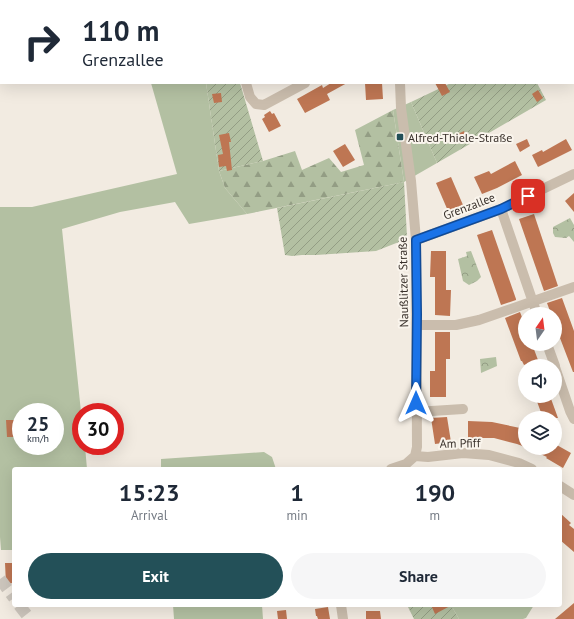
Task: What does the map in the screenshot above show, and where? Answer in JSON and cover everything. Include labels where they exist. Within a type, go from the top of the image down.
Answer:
[{"type":"street","points":[[246,84],[250,97],[256,104],[264,105],[303,84]]},
{"type":"street","name":"Naußlitzer Straße","points":[[400,84],[401,108],[411,181],[416,240],[417,447],[415,456]]},
{"type":"street","name":"Grenzallee","points":[[416,240],[501,209],[574,174]]},
{"type":"street","points":[[501,209],[535,307]]},
{"type":"street","points":[[417,325],[456,325],[479,320],[574,287]]},
{"type":"street","points":[[562,387],[574,419]]},
{"type":"street","points":[[416,412],[463,409]]},
{"type":"street","name":"Am Pfiff","points":[[415,456],[428,457],[463,453],[489,455],[519,463],[528,467]]},
{"type":"street","points":[[396,467],[406,464],[415,456]]},
{"type":"street","points":[[562,487],[574,495]]},
{"type":"street","points":[[341,607],[343,619]]},
{"type":"green space","points":[[151,84],[206,84],[219,171],[225,188],[247,214],[189,224],[175,202],[120,212],[62,229],[80,403],[72,403],[72,455],[86,455],[87,467],[12,467],[12,550],[1,550],[0,537],[0,207],[32,207],[177,174]]},
{"type":"green space","points":[[206,84],[240,84],[263,161],[219,171]]},
{"type":"green space","points":[[449,84],[538,84],[546,100],[437,163],[411,102]]},
{"type":"green space","points":[[411,102],[437,163],[404,182],[393,110]]},
{"type":"green space","points":[[393,110],[404,182],[247,214],[225,188],[219,171],[263,161],[295,151],[302,170],[329,158],[341,172],[364,165],[355,130]]},
{"type":"green space","points":[[404,182],[407,237],[404,240],[376,251],[316,255],[285,255],[277,208]]},
{"type":"green space","points":[[570,218],[574,225],[574,242],[569,236],[566,238],[555,237],[553,233],[553,227]]},
{"type":"green space","points":[[471,251],[481,277],[469,285],[463,281],[458,259],[467,256],[466,252]]},
{"type":"green space","points":[[496,357],[497,366],[481,373],[480,359]]},
{"type":"green space","points":[[264,452],[272,457],[275,467],[161,467],[161,459]]},
{"type":"green space","points":[[173,607],[262,607],[263,619],[174,619]]},
{"type":"green space","points":[[408,607],[452,607],[459,619],[414,619]]},
{"type":"green space","points":[[452,607],[533,607],[526,618],[523,619],[459,619]]},
{"type":"building","points":[[329,84],[345,84],[327,94],[330,100],[305,113],[297,99],[322,85],[323,88]]},
{"type":"building","points":[[365,84],[382,84],[383,99],[366,100]]},
{"type":"building","points":[[436,84],[446,84],[450,92],[442,96]]},
{"type":"building","points":[[538,90],[543,98],[537,102],[532,94]]},
{"type":"building","points":[[221,93],[222,102],[214,103],[212,94]]},
{"type":"building","points":[[270,111],[272,114],[274,113],[281,126],[269,132],[262,119],[265,117],[264,115]]},
{"type":"building","points":[[464,131],[467,139],[459,142],[456,135]]},
{"type":"building","points":[[229,133],[231,142],[229,142],[232,170],[227,171],[226,166],[219,167],[218,155],[223,154],[219,135]]},
{"type":"building","points":[[527,139],[530,146],[520,152],[516,144]]},
{"type":"building","points":[[566,139],[572,150],[538,167],[532,155],[542,150],[543,152]]},
{"type":"building","points":[[345,144],[355,160],[343,167],[333,151]]},
{"type":"building","points":[[515,161],[522,175],[482,194],[474,177],[489,171],[491,174]]},
{"type":"building","points":[[451,177],[463,205],[448,211],[436,183]]},
{"type":"building","points":[[574,193],[574,212],[565,201]]},
{"type":"building","points":[[534,214],[558,286],[544,291],[519,219]]},
{"type":"building","points":[[492,230],[516,299],[501,305],[477,235]]},
{"type":"building","points":[[431,251],[446,251],[446,290],[451,290],[450,316],[435,315],[435,277],[430,277]]},
{"type":"building","points":[[562,298],[574,331],[574,372],[562,343],[562,307],[548,307],[547,303]]},
{"type":"building","points":[[518,313],[518,351],[535,351],[538,359],[520,359],[505,318]]},
{"type":"building","points":[[435,332],[450,332],[450,359],[446,359],[446,397],[430,397],[430,371],[435,371]]},
{"type":"building","points":[[538,403],[553,403],[555,411],[540,411]]},
{"type":"building","points":[[447,417],[451,442],[435,444],[431,418]]},
{"type":"building","points":[[6,420],[12,420],[12,437],[7,437]]},
{"type":"building","points":[[468,421],[492,422],[518,428],[518,444],[494,438],[468,438]]},
{"type":"building","points":[[562,448],[571,453],[563,468],[546,458],[547,457],[543,455],[562,455]]},
{"type":"building","points":[[562,515],[571,523],[569,525],[574,529],[574,552],[562,542]]},
{"type":"building","points":[[5,563],[12,563],[12,583],[6,584]]},
{"type":"building","points":[[574,603],[574,619],[555,619]]},
{"type":"building","points":[[328,607],[330,619],[318,619],[315,609]]},
{"type":"building","points":[[432,607],[448,607],[435,614]]},
{"type":"building","points":[[286,610],[287,619],[278,619],[277,611]]},
{"type":"building","points":[[366,611],[380,611],[381,619],[366,619]]},
{"type":"tunnel","points":[[0,579],[12,595]]},
{"type":"tunnel","points":[[21,607],[30,619]]},
{"type":"place","name":"Alfred-Thiele-Straße","points":[[400,137]]},
{"type":"route","points":[[416,403],[416,240],[501,209],[528,196]]}]
